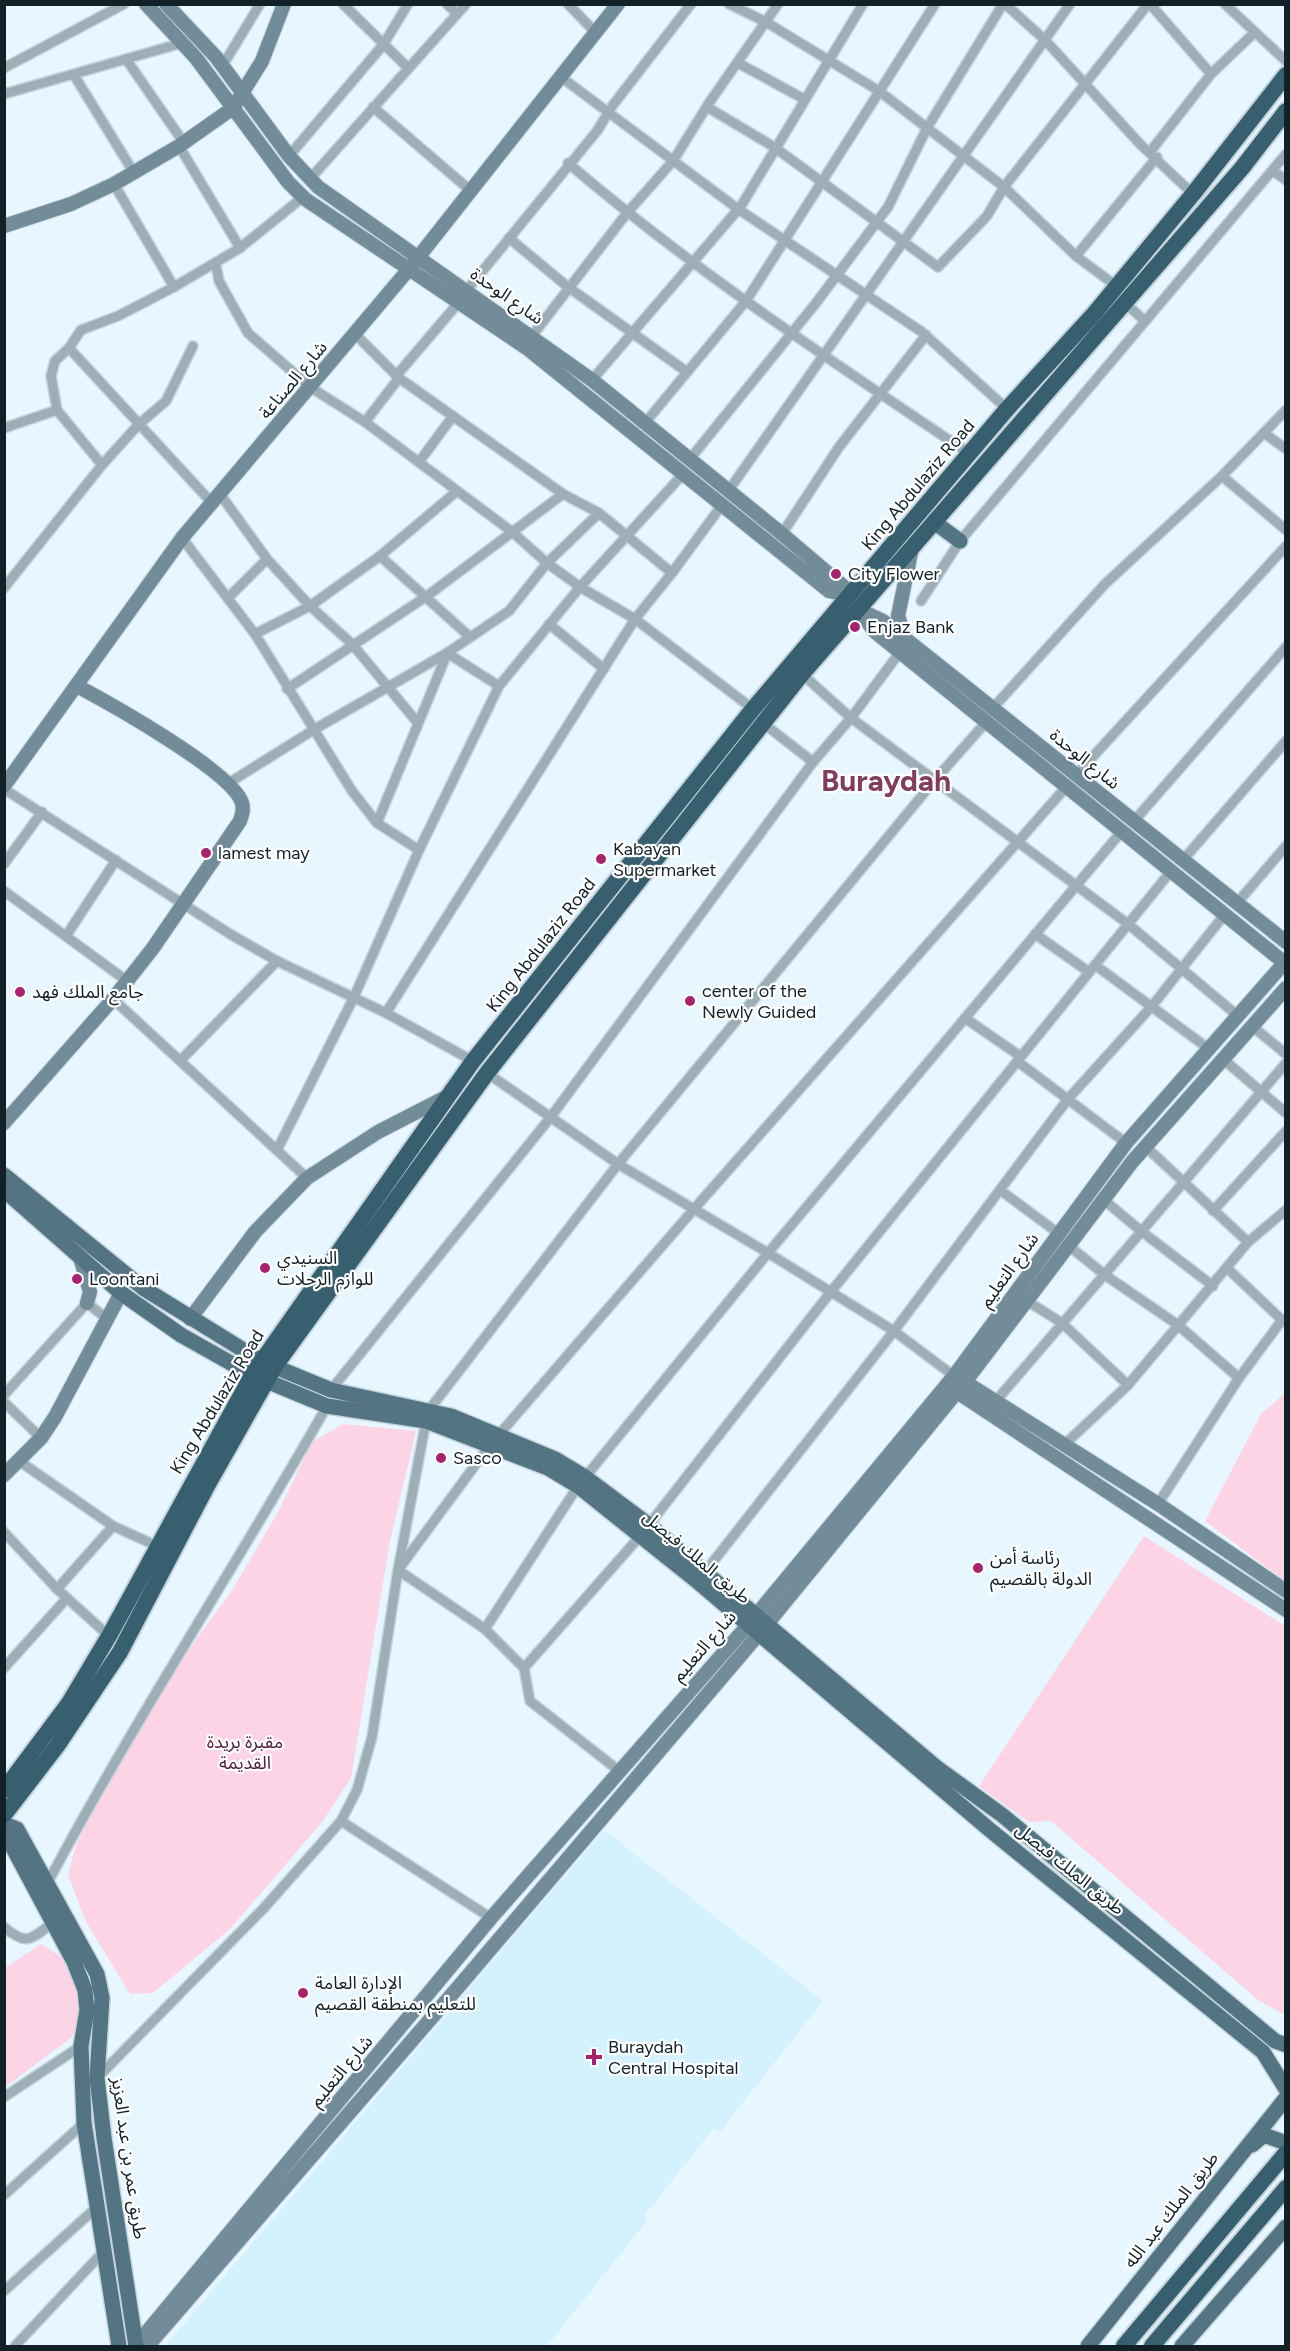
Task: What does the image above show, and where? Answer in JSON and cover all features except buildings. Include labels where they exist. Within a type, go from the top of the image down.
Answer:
[{"type":"highway","name":"King Abdulaziz Road","points":[[268,1364],[758,716],[802,674],[970,454],[1194,194],[1286,75]]},
{"type":"highway","name":"King Abdulaziz Road","points":[[7,1780],[69,1703],[110,1636],[157,1546],[258,1379],[473,1061],[758,716],[855,603],[934,522],[1126,304],[1242,168],[1286,111]]},
{"type":"highway","name":"King Abdulaziz Road","points":[[4,1815],[57,1746],[120,1652],[258,1379]]},
{"type":"highway","points":[[1124,2346],[1286,2153]]},
{"type":"highway","points":[[1152,2346],[1286,2188]]},
{"type":"main road","points":[[934,522],[960,541]]},
{"type":"main road","name":"طريق الملك فيصل","points":[[4,1175],[143,1288],[190,1319],[268,1364],[331,1390],[427,1415],[555,1460],[645,1530],[757,1624],[936,1767],[1002,1815],[1275,2041],[1286,2045]]},
{"type":"main road","name":"طريق الملك فيصل","points":[[4,1190],[121,1293],[181,1335],[258,1379],[327,1406],[427,1415]]},
{"type":"main road","name":"طريق الملك فيصل","points":[[645,1530],[705,1572],[757,1624],[990,1830],[1263,2052],[1286,2089]]},
{"type":"main road","name":"طريق عمر بن عبد العزيز","points":[[4,1824],[17,1829],[97,1974],[102,1998],[97,2078],[135,2346]]},
{"type":"main road","name":"طريق عمر بن عبد العزيز","points":[[4,1831],[74,1962],[85,1990],[87,2010],[81,2046],[84,2123],[119,2346]]},
{"type":"main road","name":"طريق الملك عبد الله","points":[[1088,2346],[1286,2098]]},
{"type":"main road","points":[[1240,2154],[1264,2135],[1286,2144]]},
{"type":"main road","points":[[1182,2346],[1286,2227]]},
{"type":"street","points":[[4,68],[124,4]]},
{"type":"street","points":[[146,4],[182,43],[288,182],[303,197],[409,269],[464,295],[829,591],[855,603]]},
{"type":"street","name":"شارع الوحدة","points":[[166,4],[223,65],[309,180],[419,257],[464,295],[532,336],[592,380],[729,490],[842,585],[855,603],[883,621],[903,646],[1071,780],[1134,821],[1286,942]]},
{"type":"street","points":[[223,65],[260,4]]},
{"type":"street","points":[[343,4],[408,68]]},
{"type":"street","points":[[289,156],[383,45],[408,4]]},
{"type":"street","points":[[447,4],[457,14]]},
{"type":"street","points":[[309,180],[466,4]]},
{"type":"street","points":[[568,4],[596,33]]},
{"type":"street","name":"شارع الصناعة","points":[[4,788],[182,538],[419,257],[618,4]]},
{"type":"street","points":[[365,422],[568,163],[597,131],[609,111],[691,4]]},
{"type":"street","points":[[729,4],[766,22],[879,91],[1004,187],[1076,256],[1116,286]]},
{"type":"street","points":[[532,336],[627,213],[673,161],[706,107],[778,4]]},
{"type":"street","points":[[592,380],[738,209],[863,4]]},
{"type":"street","points":[[645,423],[746,301],[823,184],[934,4]]},
{"type":"street","points":[[690,459],[888,207],[927,128],[1004,4],[1045,40],[1194,194]]},
{"type":"street","points":[[729,490],[1070,4]]},
{"type":"street","points":[[706,107],[774,147],[823,184],[877,220],[938,267],[987,216],[1004,187],[1149,4],[1211,74]]},
{"type":"street","points":[[1225,4],[1286,61]]},
{"type":"street","points":[[4,226],[71,204],[114,184],[182,144],[233,108],[244,94],[262,61],[280,7]]},
{"type":"street","points":[[1076,256],[1154,154],[1211,74],[1254,33]]},
{"type":"street","points":[[4,94],[182,43]]},
{"type":"street","points":[[126,59],[182,144],[240,248]]},
{"type":"street","points":[[738,63],[804,99]]},
{"type":"street","points":[[74,75],[134,173]]},
{"type":"street","points":[[561,77],[738,209],[926,335],[1007,409]]},
{"type":"street","points":[[373,107],[471,191]]},
{"type":"street","points":[[921,601],[960,541],[1286,154]]},
{"type":"street","points":[[568,163],[627,213],[693,263],[970,454]]},
{"type":"street","points":[[1273,171],[1286,180]]},
{"type":"street","points":[[114,184],[174,287]]},
{"type":"street","points":[[102,465],[57,410],[51,376],[55,361],[69,348],[81,330],[118,316],[174,287],[197,272],[216,265],[303,197]]},
{"type":"street","points":[[509,238],[568,287],[687,372]]},
{"type":"street","points":[[216,265],[219,281],[248,333],[310,387],[365,422],[511,531],[547,563],[580,587],[634,618],[813,762]]},
{"type":"street","points":[[1126,304],[1144,320]]},
{"type":"street","points":[[355,334],[398,377],[563,494],[599,513],[672,573]]},
{"type":"street","points":[[782,534],[839,447],[926,335]]},
{"type":"street","points":[[4,588],[102,465],[138,425],[166,401],[193,346]]},
{"type":"street","points":[[69,348],[138,425],[216,498],[310,606],[352,644],[417,722]]},
{"type":"street","points":[[4,428],[57,410]]},
{"type":"street","points":[[97,2078],[264,1908],[341,1821],[357,1790],[372,1737],[398,1570],[427,1415],[618,1164],[990,714],[1104,584],[1222,476],[1286,410]]},
{"type":"street","points":[[419,462],[453,416]]},
{"type":"street","points":[[1264,433],[1286,449]]},
{"type":"street","points":[[277,1150],[354,997],[419,850],[499,686],[626,534],[684,473]]},
{"type":"street","points":[[1222,476],[1286,530]]},
{"type":"street","points":[[255,634],[310,606],[380,556],[456,492]]},
{"type":"street","points":[[287,689],[427,596],[563,494]]},
{"type":"street","points":[[386,1013],[634,618],[672,573],[722,505]]},
{"type":"street","points":[[227,784],[315,729],[447,653],[508,610],[547,563],[599,513]]},
{"type":"street","points":[[182,538],[255,634],[352,791],[377,823],[419,850]]},
{"type":"street","points":[[331,1390],[550,1118],[813,762],[851,718],[903,646],[898,616],[905,574],[913,545]]},
{"type":"street","points":[[398,1570],[495,1440],[694,1209],[1071,780],[1286,546]]},
{"type":"street","points":[[380,556],[470,637]]},
{"type":"street","points":[[228,598],[267,559]]},
{"type":"street","points":[[549,624],[604,669]]},
{"type":"street","points":[[1134,821],[1286,647]]},
{"type":"street","points":[[447,653],[499,686]]},
{"type":"street","points":[[377,823],[447,653]]},
{"type":"street","points":[[802,674],[851,718],[1128,924],[1238,1016]]},
{"type":"street","points":[[4,1123],[128,981],[240,821],[242,803],[227,784],[148,725],[77,686]]},
{"type":"street","points":[[1183,860],[1286,741]]},
{"type":"street","points":[[1071,780],[1122,831],[1285,963]]},
{"type":"street","points":[[4,788],[183,904],[277,961],[386,1013],[473,1061]]},
{"type":"street","points":[[4,864],[42,813]]},
{"type":"street","points":[[485,1629],[582,1481],[768,1253],[1122,831]]},
{"type":"street","points":[[1236,903],[1286,846]]},
{"type":"street","points":[[66,936],[116,860]]},
{"type":"street","points":[[524,1668],[645,1530],[830,1293],[1171,870]]},
{"type":"street","points":[[4,891],[128,981]]},
{"type":"street","points":[[705,1572],[894,1331],[1068,1099],[1152,1006],[1225,914]]},
{"type":"street","points":[[1035,934],[1152,1006],[1209,1049]]},
{"type":"street","points":[[181,1060],[277,961]]},
{"type":"street","name":"شارع التعليم","points":[[959,1383],[1058,1233],[1126,1143],[1285,963]]},
{"type":"street","name":"شارع التعليم","points":[[135,2346],[152,2341],[468,1977],[757,1624],[1027,1301],[1146,1147],[1286,988]]},
{"type":"street","points":[[113,999],[307,1178]]},
{"type":"street","points":[[965,1018],[1126,1143]]},
{"type":"street","points":[[1252,1026],[1286,1054]]},
{"type":"street","points":[[1223,1059],[1286,1113]]},
{"type":"street","points":[[995,1402],[1286,1063]]},
{"type":"street","points":[[487,1073],[618,1164],[894,1331],[959,1383],[1286,1610]]},
{"type":"street","points":[[190,1319],[255,1232],[307,1178],[378,1132],[448,1096]]},
{"type":"street","points":[[1213,1211],[1286,1131]]},
{"type":"street","points":[[1146,1147],[1248,1242]]},
{"type":"street","points":[[999,1190],[1058,1233]]},
{"type":"street","points":[[1104,1200],[1141,1232],[1213,1286]]},
{"type":"street","points":[[1064,1445],[1128,1385],[1178,1324],[1228,1269],[1248,1242],[1286,1210]]},
{"type":"street","points":[[1069,1246],[1105,1275],[1178,1324],[1239,1378]]},
{"type":"street","points":[[4,1395],[87,1303],[90,1292],[80,1255]]},
{"type":"street","points":[[1158,1504],[1239,1378],[1282,1320],[1228,1269]]},
{"type":"street","points":[[4,1475],[41,1438],[121,1293]]},
{"type":"street","points":[[1027,1301],[1062,1323],[1128,1385]]},
{"type":"street","points":[[87,1303],[106,1318]]},
{"type":"street","points":[[959,1383],[995,1402],[1158,1504],[1286,1591]]},
{"type":"street","points":[[4,1402],[41,1438]]},
{"type":"street","points":[[48,1882],[94,1796],[260,1523],[327,1406]]},
{"type":"street","points":[[19,1461],[113,1526],[157,1546]]},
{"type":"street","points":[[57,1589],[113,1526]]},
{"type":"street","points":[[4,1532],[57,1589],[110,1636]]},
{"type":"street","points":[[398,1570],[485,1629],[524,1668],[531,1701],[618,1770]]},
{"type":"street","points":[[4,1668],[67,1598]]},
{"type":"street","name":"شارع التعليم","points":[[135,2346],[491,1918],[618,1770],[757,1624]]},
{"type":"street","points":[[341,1821],[491,1918]]},
{"type":"street","points":[[4,1927],[20,1939],[26,1940],[36,1936],[52,1923]]},
{"type":"street","points":[[4,2097],[81,2046]]},
{"type":"street","points":[[4,2195],[84,2123]]},
{"type":"street","points":[[4,2291],[98,2206]]},
{"type":"street","points":[[15,2346],[104,2251]]},
{"type":"shaded area","name":"Buraydah Central Hospital","points":[[604,1830],[823,2001],[720,2132],[714,2128],[644,2216],[647,2221],[547,2346],[165,2346]]},
{"type":"green space","points":[[1285,1393],[1285,1581],[1205,1521],[1261,1414]]},
{"type":"green space","name":"مقبرة بريدة القديمة","points":[[343,1424],[416,1431],[390,1541],[351,1778],[323,1821],[230,1929],[153,1993],[130,1994],[86,1922],[68,1875],[76,1845],[119,1758],[184,1656],[231,1592],[277,1514],[312,1442]]},
{"type":"green space","points":[[1144,1536],[1285,1626],[1285,2015],[1258,2000],[1051,1821],[1029,1822],[979,1786]]},
{"type":"green space","points":[[41,1944],[68,1961],[79,1988],[80,2018],[72,2037],[5,2087],[5,1968]]},
{"type":"place","name":"City Flower","points":[[836,574]]},
{"type":"place","name":"Enjaz Bank","points":[[855,627]]},
{"type":"place","name":"lamest may","points":[[206,853]]},
{"type":"place","name":"Kabayan Supermarket","points":[[601,859]]},
{"type":"place","name":"جامع الملك فهد","points":[[20,992]]},
{"type":"place","name":"center of the Newly Guided","points":[[690,1001]]},
{"type":"place","name":"السنيدي للوازم الرحلات","points":[[265,1268]]},
{"type":"place","name":"Loontani","points":[[77,1279]]},
{"type":"place","name":"Sasco","points":[[441,1458]]},
{"type":"place","name":"رئاسة أمن الدولة بالقصيم","points":[[978,1568]]},
{"type":"place","name":"الإدارة العامة للتعليم بمنطقة القصيم","points":[[303,1993]]},
{"type":"place","name":"Buraydah Central Hospital","points":[[594,2057]]},
{"type":"district","name":"Buraydah","points":[[886,780]]}]
